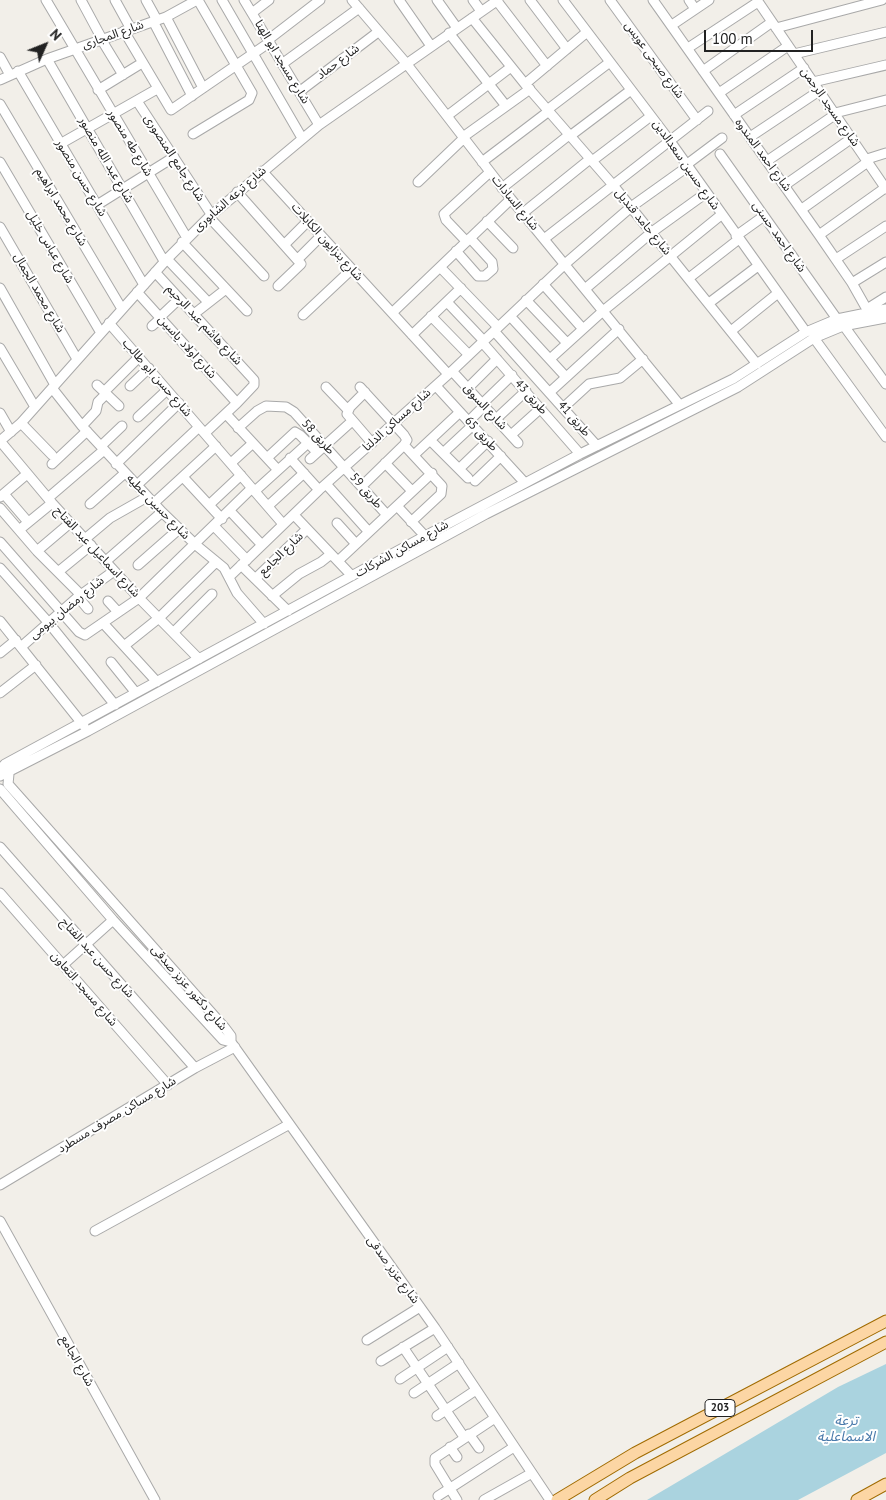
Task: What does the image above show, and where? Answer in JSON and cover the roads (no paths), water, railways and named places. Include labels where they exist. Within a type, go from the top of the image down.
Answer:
[{"type":"main road","name":"203","points":[[557,1500],[655,1442],[886,1321]]},
{"type":"main road","name":"203","points":[[595,1500],[664,1459],[886,1342]]},
{"type":"main road","points":[[655,1442],[657,1450],[664,1459]]},
{"type":"main road","points":[[635,1453],[641,1461],[642,1471]]},
{"type":"main road","points":[[857,1500],[886,1484]]},
{"type":"street","name":"شارع طه منصور","points":[[46,0],[73,49],[148,173],[185,240],[247,311]]},
{"type":"street","points":[[80,0],[123,75]]},
{"type":"street","points":[[115,0],[142,63],[171,110],[253,54],[320,0]]},
{"type":"street","points":[[146,0],[203,88]]},
{"type":"street","points":[[176,0],[181,9]]},
{"type":"street","name":"شارع المجارى","points":[[0,80],[73,49],[159,19],[198,0]]},
{"type":"street","points":[[193,134],[251,97],[252,93],[198,0]]},
{"type":"street","points":[[222,0],[302,138]]},
{"type":"street","name":"شارع مسجد ابو الهنا","points":[[244,0],[319,125]]},
{"type":"street","points":[[252,13],[269,0]]},
{"type":"street","name":"شارع السادات","points":[[352,0],[406,63],[502,188],[679,404]]},
{"type":"street","points":[[399,0],[431,46]]},
{"type":"street","points":[[437,0],[453,31],[506,106]]},
{"type":"street","points":[[473,0],[481,11]]},
{"type":"street","points":[[497,0],[547,66]]},
{"type":"street","name":"شارع ترعه الشابورى","points":[[0,441],[21,423],[140,288],[210,215],[319,125],[497,0]]},
{"type":"street","points":[[530,0],[567,49]]},
{"type":"street","name":"شارع حسين سعدالدين","points":[[563,0],[670,141],[737,238],[806,332]]},
{"type":"street","name":"شارع صبحى عويس","points":[[610,0],[697,120]]},
{"type":"street","name":"شارع احمد المندوه","points":[[653,0],[802,209],[852,282],[868,311]]},
{"type":"street","points":[[689,0],[695,9]]},
{"type":"street","points":[[672,26],[709,0]]},
{"type":"street","points":[[703,71],[774,25],[882,0]]},
{"type":"street","points":[[688,48],[758,1]]},
{"type":"street","name":"شارع مسجد الرحمن","points":[[758,1],[886,189]]},
{"type":"street","points":[[282,64],[359,8]]},
{"type":"street","name":"شارع حامد قنديل","points":[[472,18],[527,86],[614,185],[757,364]]},
{"type":"street","points":[[159,19],[192,96]]},
{"type":"street","name":"شارع حماد","points":[[299,92],[378,32]]},
{"type":"street","points":[[418,182],[463,137],[506,106],[547,66],[587,32]]},
{"type":"street","points":[[794,54],[886,32]]},
{"type":"street","points":[[719,93],[788,46]]},
{"type":"street","name":"شارع حسن منصور","points":[[0,57],[14,73],[97,205],[140,288]]},
{"type":"street","name":"شارع عبد الله منصور","points":[[47,59],[166,260],[208,302]]},
{"type":"street","points":[[482,162],[610,62]]},
{"type":"street","points":[[98,90],[142,63]]},
{"type":"street","points":[[814,82],[886,65]]},
{"type":"street","points":[[447,116],[480,96],[489,84],[511,67]]},
{"type":"street","points":[[734,115],[804,68]]},
{"type":"street","points":[[60,144],[157,90]]},
{"type":"street","points":[[502,188],[631,90]]},
{"type":"street","points":[[750,137],[819,91]]},
{"type":"street","points":[[767,161],[835,114],[886,100]]},
{"type":"street","name":"شارع جامع المنصورى","points":[[137,101],[210,215],[264,276]]},
{"type":"street","name":"شارع محمد ابراهيم","points":[[0,104],[122,309]]},
{"type":"street","points":[[544,239],[708,111]]},
{"type":"street","points":[[523,213],[651,116]]},
{"type":"street","name":"شارع مساكن الدلتا","points":[[230,576],[325,485],[436,386],[565,264],[631,207],[722,138]]},
{"type":"street","points":[[785,185],[852,138]]},
{"type":"street","points":[[802,209],[868,160],[886,153]]},
{"type":"street","name":"شارع احمد حسنى","points":[[720,154],[886,384]]},
{"type":"street","points":[[97,205],[174,157]]},
{"type":"street","name":"شارع عباس خليل","points":[[0,162],[100,333]]},
{"type":"street","name":"شارع بنزايون الكابلات","points":[[262,171],[392,313]]},
{"type":"street","points":[[456,251],[476,274],[482,277],[492,269],[490,259],[444,217],[446,212],[490,172]]},
{"type":"street","points":[[819,235],[886,189]]},
{"type":"street","points":[[237,192],[301,265],[278,286]]},
{"type":"street","points":[[585,289],[652,232],[706,193]]},
{"type":"street","points":[[392,313],[511,199]]},
{"type":"street","points":[[550,359],[603,310],[721,215]]},
{"type":"street","points":[[689,278],[764,216]]},
{"type":"street","points":[[284,245],[308,221]]},
{"type":"street","points":[[488,221],[513,248]]},
{"type":"street","points":[[836,259],[886,226]]},
{"type":"street","name":"شارع محمد الجمال","points":[[0,227],[77,360]]},
{"type":"street","points":[[298,260],[321,236]]},
{"type":"street","points":[[852,282],[886,262]]},
{"type":"street","points":[[709,303],[758,266]]},
{"type":"street","name":"طريق 41","points":[[440,267],[461,288],[597,446]]},
{"type":"street","points":[[303,315],[352,269]]},
{"type":"street","name":"شارع هاشم عبد الرحيم","points":[[155,272],[252,378],[254,385],[237,403]]},
{"type":"street","points":[[543,284],[583,329]]},
{"type":"street","name":"شارع حسين عطيه","points":[[0,288],[54,386],[84,428],[162,512],[230,576],[237,593],[264,624]]},
{"type":"street","name":"شارع اولاد ياسين","points":[[140,288],[161,318],[237,403]]},
{"type":"street","points":[[412,335],[461,288]]},
{"type":"street","points":[[194,314],[226,289]]},
{"type":"street","points":[[731,331],[778,293]]},
{"type":"street","points":[[841,323],[868,311],[886,297]]},
{"type":"street","points":[[152,326],[179,299]]},
{"type":"street","points":[[526,300],[568,343]]},
{"type":"street","name":"طريق 43","points":[[447,302],[580,454]]},
{"type":"street","points":[[868,311],[886,309]]},
{"type":"street","name":"شارع السوق","points":[[392,313],[412,335],[468,388],[518,443]]},
{"type":"street","points":[[432,316],[469,355]]},
{"type":"street","points":[[510,316],[566,378]]},
{"type":"street","points":[[841,323],[883,319],[886,328]]},
{"type":"street","name":"شارع حسن ابو طالب","points":[[109,323],[284,524]]},
{"type":"street","name":"شارع مساكن الشركات","points":[[4,775],[88,731],[483,510],[525,483],[679,404],[733,379],[806,332],[841,323]]},
{"type":"street","name":"شارع مساكن الشركات","points":[[0,769],[5,764],[425,536],[738,387],[814,338],[841,323]]},
{"type":"street","points":[[550,392],[619,329]]},
{"type":"street","points":[[814,338],[886,437]]},
{"type":"street","points":[[0,348],[35,407]]},
{"type":"street","points":[[21,423],[52,460],[84,428],[96,411],[98,402],[139,357]]},
{"type":"street","points":[[468,388],[497,359]]},
{"type":"street","points":[[564,407],[589,384],[620,378],[644,359]]},
{"type":"street","points":[[130,386],[149,368]]},
{"type":"street","points":[[444,453],[471,423],[483,405],[512,375]]},
{"type":"street","points":[[97,385],[119,406]]},
{"type":"street","name":"طريق 65","points":[[436,386],[525,483]]},
{"type":"street","points":[[326,387],[348,410],[352,422],[372,443]]},
{"type":"street","points":[[138,417],[167,390]]},
{"type":"street","points":[[348,410],[363,390],[406,437],[404,445],[362,486]]},
{"type":"street","points":[[496,419],[526,391]]},
{"type":"street","points":[[116,464],[180,403]]},
{"type":"street","points":[[137,486],[202,430],[226,414],[237,403]]},
{"type":"street","name":"طريق 58","points":[[238,428],[257,411],[276,405],[286,407],[302,418],[345,467]]},
{"type":"street","points":[[511,435],[541,408]]},
{"type":"street","points":[[414,455],[460,412]]},
{"type":"street","points":[[0,413],[11,432]]},
{"type":"street","points":[[226,414],[278,470]]},
{"type":"street","points":[[267,458],[295,432],[308,442],[313,456],[352,422]]},
{"type":"street","points":[[19,530],[50,501],[122,426]]},
{"type":"street","points":[[430,440],[459,469],[472,479],[501,456]]},
{"type":"street","name":"شارع اسماعيل عبد الفتاح","points":[[0,441],[50,501],[139,598],[199,659]]},
{"type":"street","points":[[459,469],[488,441]]},
{"type":"street","points":[[0,542],[82,634],[89,633],[139,598],[196,545],[230,510],[308,442]]},
{"type":"street","points":[[231,463],[253,443]]},
{"type":"street","points":[[404,445],[440,482],[443,490],[412,522]]},
{"type":"street","points":[[58,572],[110,518],[151,500],[183,477],[216,446]]},
{"type":"street","points":[[290,458],[304,474],[325,485],[371,530]]},
{"type":"street","points":[[385,464],[412,491]]},
{"type":"street","name":"طريق 59","points":[[345,467],[387,515]]},
{"type":"street","points":[[90,504],[125,472]]},
{"type":"street","points":[[272,596],[299,574],[321,562],[334,558],[356,544],[432,473]]},
{"type":"street","points":[[27,474],[2,496],[28,522]]},
{"type":"street","points":[[268,506],[304,474]]},
{"type":"street","points":[[209,505],[241,475]]},
{"type":"street","points":[[183,477],[222,519]]},
{"type":"street","points":[[397,506],[425,536]]},
{"type":"street","points":[[0,508],[79,596],[88,609]]},
{"type":"street","points":[[230,510],[262,545]]},
{"type":"street","points":[[106,561],[162,512]]},
{"type":"street","points":[[294,515],[352,576]]},
{"type":"street","points":[[37,551],[70,522]]},
{"type":"street","points":[[337,523],[356,544]]},
{"type":"street","points":[[214,526],[244,562],[255,579],[288,611]]},
{"type":"street","points":[[138,565],[179,529]]},
{"type":"street","name":"شارع الجامع","points":[[255,579],[307,529]]},
{"type":"street","points":[[124,646],[159,618],[216,562]]},
{"type":"street","points":[[0,568],[48,622],[115,705]]},
{"type":"street","name":"شارع رمضان بيومى","points":[[0,653],[19,643],[114,571]]},
{"type":"street","points":[[174,632],[212,594]]},
{"type":"street","points":[[108,601],[118,612]]},
{"type":"street","points":[[0,621],[88,731]]},
{"type":"street","points":[[103,623],[156,682]]},
{"type":"street","points":[[111,662],[136,693]]},
{"type":"street","points":[[0,693],[36,665]]},
{"type":"street","name":"شارع دكتور عزيز صدقى","points":[[4,775],[8,784],[225,1028],[231,1036],[233,1044]]},
{"type":"street","name":"شارع دكتور عزيز صدقى","points":[[0,789],[3,800],[223,1040],[233,1044]]},
{"type":"street","name":"شارع حسن عبد الفتاح","points":[[0,848],[195,1068]]},
{"type":"street","name":"شارع مسجد التعاون","points":[[0,893],[168,1085]]},
{"type":"street","points":[[63,965],[113,920]]},
{"type":"street","name":"شارع مساكن مصرف مسطرد","points":[[0,1184],[168,1085],[233,1044]]},
{"type":"street","name":"شارع عزيز صدقى","points":[[233,1044],[288,1124],[435,1328],[550,1500]]},
{"type":"street","points":[[94,1232],[288,1124]]},
{"type":"street","name":"شارع الجامع","points":[[0,1221],[155,1500]]},
{"type":"street","points":[[367,1340],[420,1307]]},
{"type":"street","points":[[381,1361],[435,1328]]},
{"type":"street","points":[[400,1379],[448,1347]]},
{"type":"street","points":[[403,1348],[445,1410],[466,1436],[479,1448]]},
{"type":"street","points":[[414,1392],[458,1363]]},
{"type":"street","points":[[436,1416],[476,1390]]},
{"type":"street","points":[[457,1500],[435,1464],[435,1458],[495,1418]]},
{"type":"street","points":[[450,1447],[458,1457]]},
{"type":"street","points":[[438,1496],[514,1447]]},
{"type":"street","points":[[484,1500],[532,1473]]},
{"type":"water","name":"ترعة الاسماعلية","points":[[886,1364],[886,1453],[798,1500],[647,1500],[838,1387]]}]
